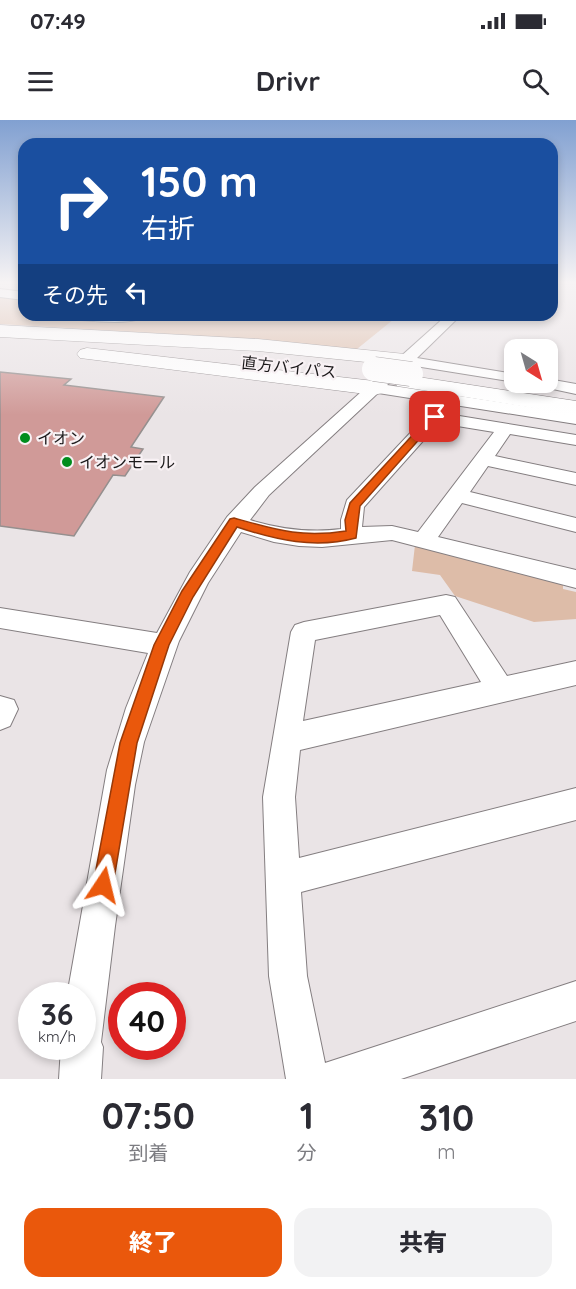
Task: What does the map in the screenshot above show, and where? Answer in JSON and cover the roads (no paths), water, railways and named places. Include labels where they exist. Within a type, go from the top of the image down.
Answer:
[{"type":"highway","points":[[0,332],[258,345],[576,400]]},
{"type":"highway","name":"直方バイパス","points":[[0,332],[237,354],[371,378]]},
{"type":"highway","points":[[0,343],[371,378]]},
{"type":"highway","points":[[407,372],[576,408]]},
{"type":"street","points":[[407,372],[443,326]]},
{"type":"street","points":[[87,982],[128,743],[162,645],[187,594],[234,522],[371,378],[407,372],[504,377]]},
{"type":"street","points":[[371,378],[576,419]]},
{"type":"street","points":[[558,386],[576,389]]},
{"type":"street","points":[[352,535],[351,520],[354,505],[435,417],[576,440]]},
{"type":"street","points":[[424,540],[505,429]]},
{"type":"street","points":[[483,459],[576,479]]},
{"type":"street","points":[[457,495],[576,525]]},
{"type":"street","points":[[234,522],[274,535],[299,538],[322,539],[392,533],[576,579]]},
{"type":"street","points":[[307,1079],[288,976],[279,797],[304,632],[446,604],[501,690]]},
{"type":"street","points":[[0,618],[162,645]]},
{"type":"street","points":[[286,739],[576,673]]},
{"type":"street","points":[[0,710],[4,709],[0,717]]},
{"type":"street","points":[[283,879],[576,804]]},
{"type":"street","points":[[337,1079],[576,1001]]},
{"type":"street","points":[[80,1079],[81,1060]]},
{"type":"place","name":"イオン","points":[[25,438]]},
{"type":"place","name":"イオンモール","points":[[67,462]]}]
